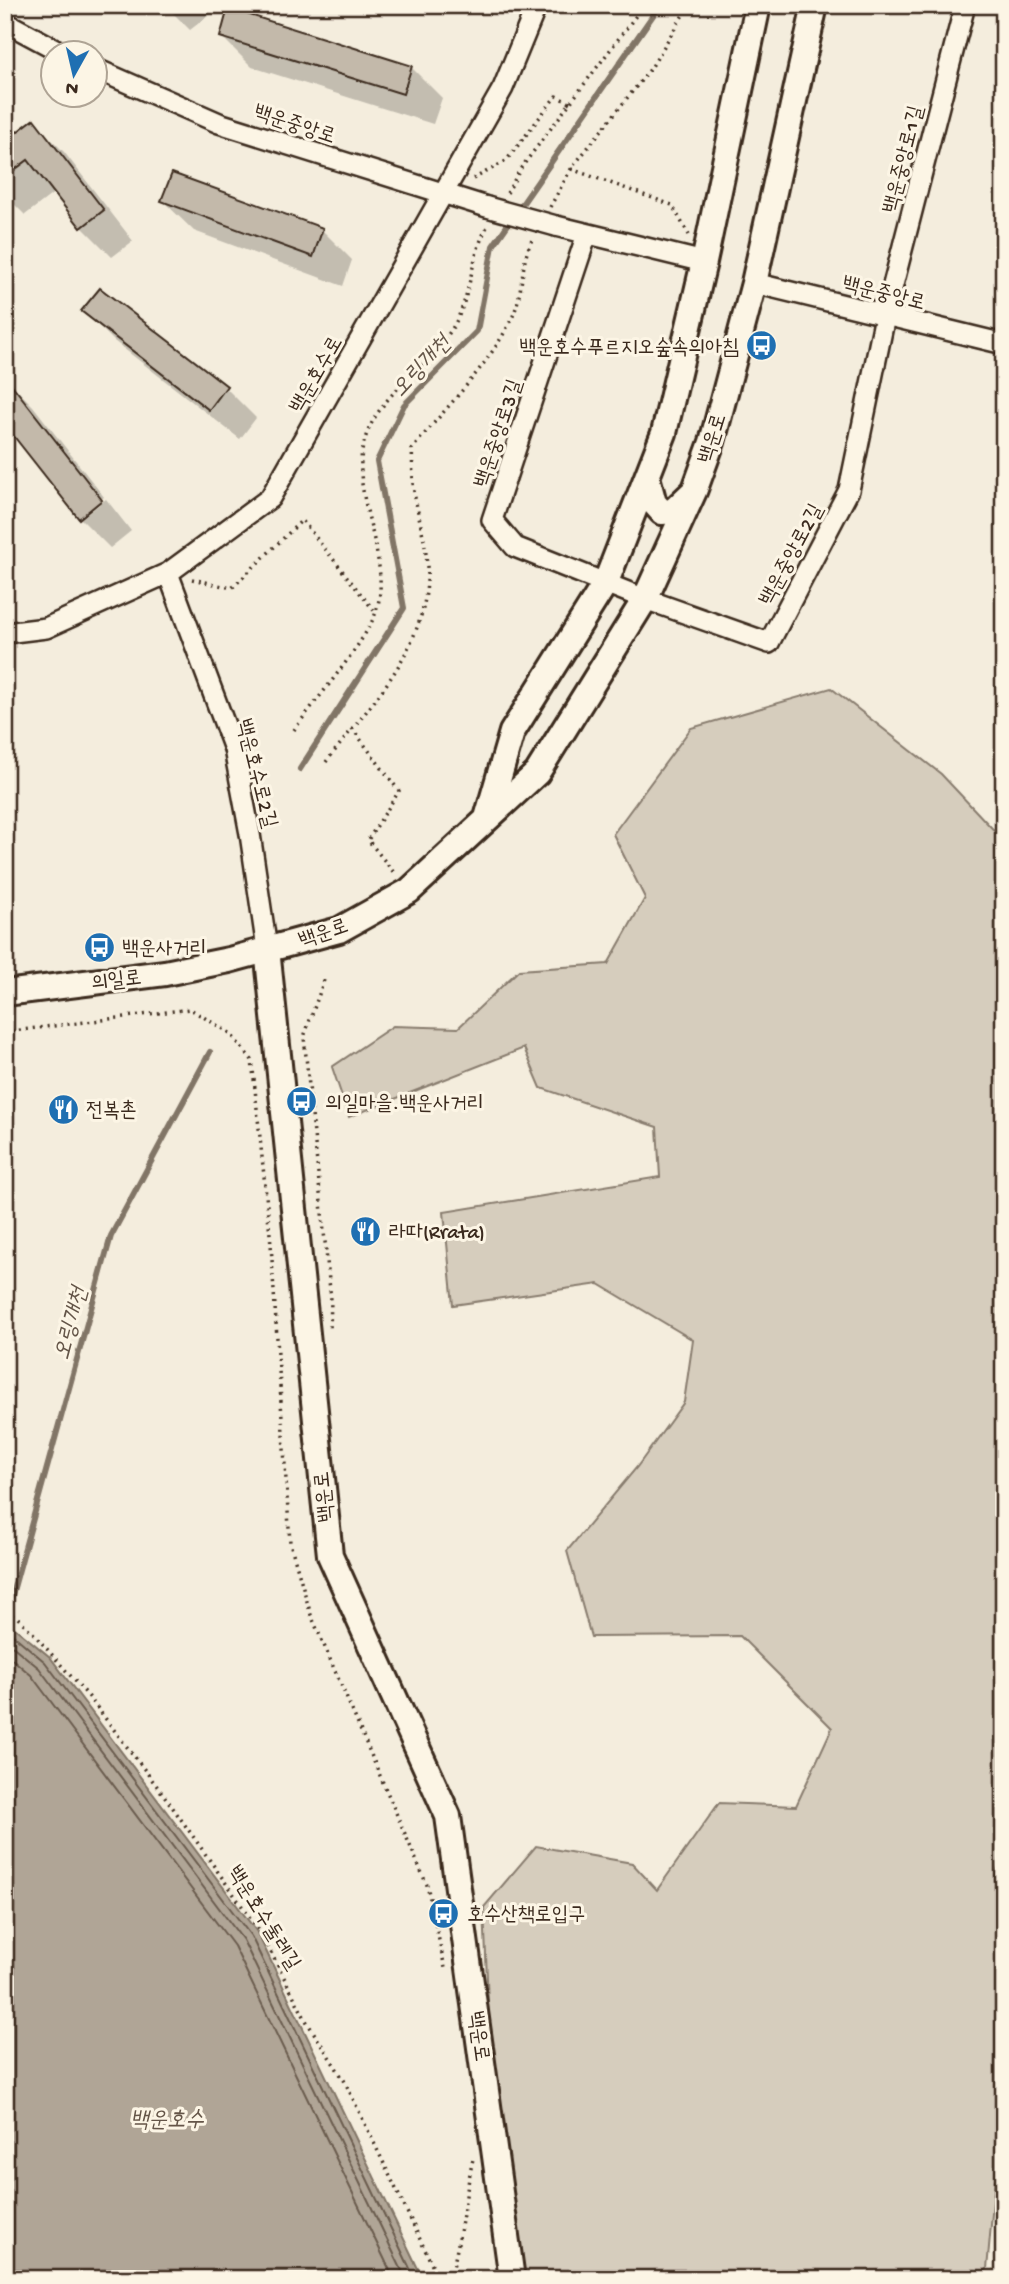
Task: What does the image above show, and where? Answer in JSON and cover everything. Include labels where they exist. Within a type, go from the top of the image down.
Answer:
[{"type":"main road","points":[[487,818],[512,732],[606,583],[664,433],[704,262],[758,5]]},
{"type":"main road","name":"백운로","points":[[512,2279],[448,1816],[330,1555],[267,949],[339,930],[409,891],[537,773],[645,599],[695,489],[712,442],[754,283],[815,5]]},
{"type":"main road","points":[[647,477],[654,503],[662,512],[673,511],[695,489]]},
{"type":"main road","name":"의일로","points":[[5,993],[165,974],[267,949]]},
{"type":"street","name":"백운호수로","points":[[5,633],[46,628],[168,573],[270,498],[503,88],[537,5]]},
{"type":"street","name":"백운중앙로1길","points":[[885,316],[962,13]]},
{"type":"street","points":[[5,22],[38,40]]},
{"type":"street","name":"백운중앙로","points":[[108,74],[219,123],[444,195],[547,224]]},
{"type":"street","points":[[547,224],[704,262]]},
{"type":"street","name":"백운중앙로3길","points":[[587,234],[492,520],[515,547],[606,583]]},
{"type":"street","name":"백운중앙로","points":[[754,283],[1004,344]]},
{"type":"street","name":"백운중앙로2길","points":[[606,583],[769,643],[849,490],[885,316]]},
{"type":"street","name":"백운호수로2길","points":[[168,573],[234,749],[267,949]]},
{"type":"path","points":[[293,730],[354,648],[376,613],[380,578],[362,470],[365,439],[383,406],[452,329],[466,303],[480,241],[494,209],[521,168],[644,5]]},
{"type":"path","points":[[326,762],[395,672],[416,633],[424,610],[427,565],[414,488],[412,449],[501,341],[520,293],[526,252],[547,224],[571,169],[652,68],[689,5]]},
{"type":"path","points":[[444,195],[506,161],[556,96],[570,103]]},
{"type":"path","points":[[571,169],[672,205],[704,262]]},
{"type":"path","points":[[168,573],[232,588],[302,520],[376,613]]},
{"type":"path","points":[[352,728],[399,791],[368,840],[409,891]]},
{"type":"path","points":[[324,980],[304,1037],[331,1300],[330,1339]]},
{"type":"path","points":[[5,1031],[190,1009]]},
{"type":"path","name":"백운호수둘레길","points":[[5,1614],[16,1616],[34,1634],[89,1698],[166,1798],[261,1933],[307,2022],[344,2080],[439,2279]]},
{"type":"path","points":[[450,2279],[460,2241],[464,2197],[474,2156]]},
{"type":"shaded area","points":[[831,688],[941,774],[1004,841],[1004,1841],[995,1880],[1004,1885],[1004,2177],[995,2180],[987,2269],[976,2279],[525,2279],[491,2076],[484,1907],[536,1846],[632,1863],[657,1890],[719,1803],[796,1806],[832,1728],[740,1636],[591,1637],[567,1551],[637,1467],[684,1402],[693,1340],[599,1284],[453,1305],[444,1212],[660,1177],[657,1127],[541,1088],[524,1048],[349,1117],[332,1067],[393,1026],[458,1028],[519,970],[608,964],[645,898],[613,834],[691,728]]},
{"type":"water","name":"백운호수","points":[[5,1620],[50,1657],[257,1932],[423,2279],[5,2279]]},
{"type":"building","points":[[228,8],[412,66],[403,94],[220,37]]},
{"type":"building","points":[[34,119],[104,210],[81,228],[28,160],[5,177],[5,141]]},
{"type":"building","points":[[172,173],[323,228],[313,257],[161,201]]},
{"type":"building","points":[[100,288],[227,386],[209,410],[81,311]]},
{"type":"building","points":[[5,376],[102,500],[79,519],[5,425]]},
{"type":"waterway","name":"오링개천","points":[[300,769],[404,608],[377,461],[404,405],[477,331],[493,246],[660,5]]},
{"type":"waterway","name":"오링개천","points":[[5,1620],[111,1236],[210,1052]]},
{"type":"place","name":"백운호수푸르지오숲속의아침","points":[[762,346]]},
{"type":"place","name":"백운사거리","points":[[99,947]]},
{"type":"place","name":"의일마을.백운사거리","points":[[302,1102]]},
{"type":"place","name":"전복촌","points":[[63,1109]]},
{"type":"place","name":"라따(Rrata)","points":[[366,1231]]},
{"type":"place","name":"호수산책로입구","points":[[444,1913]]}]
